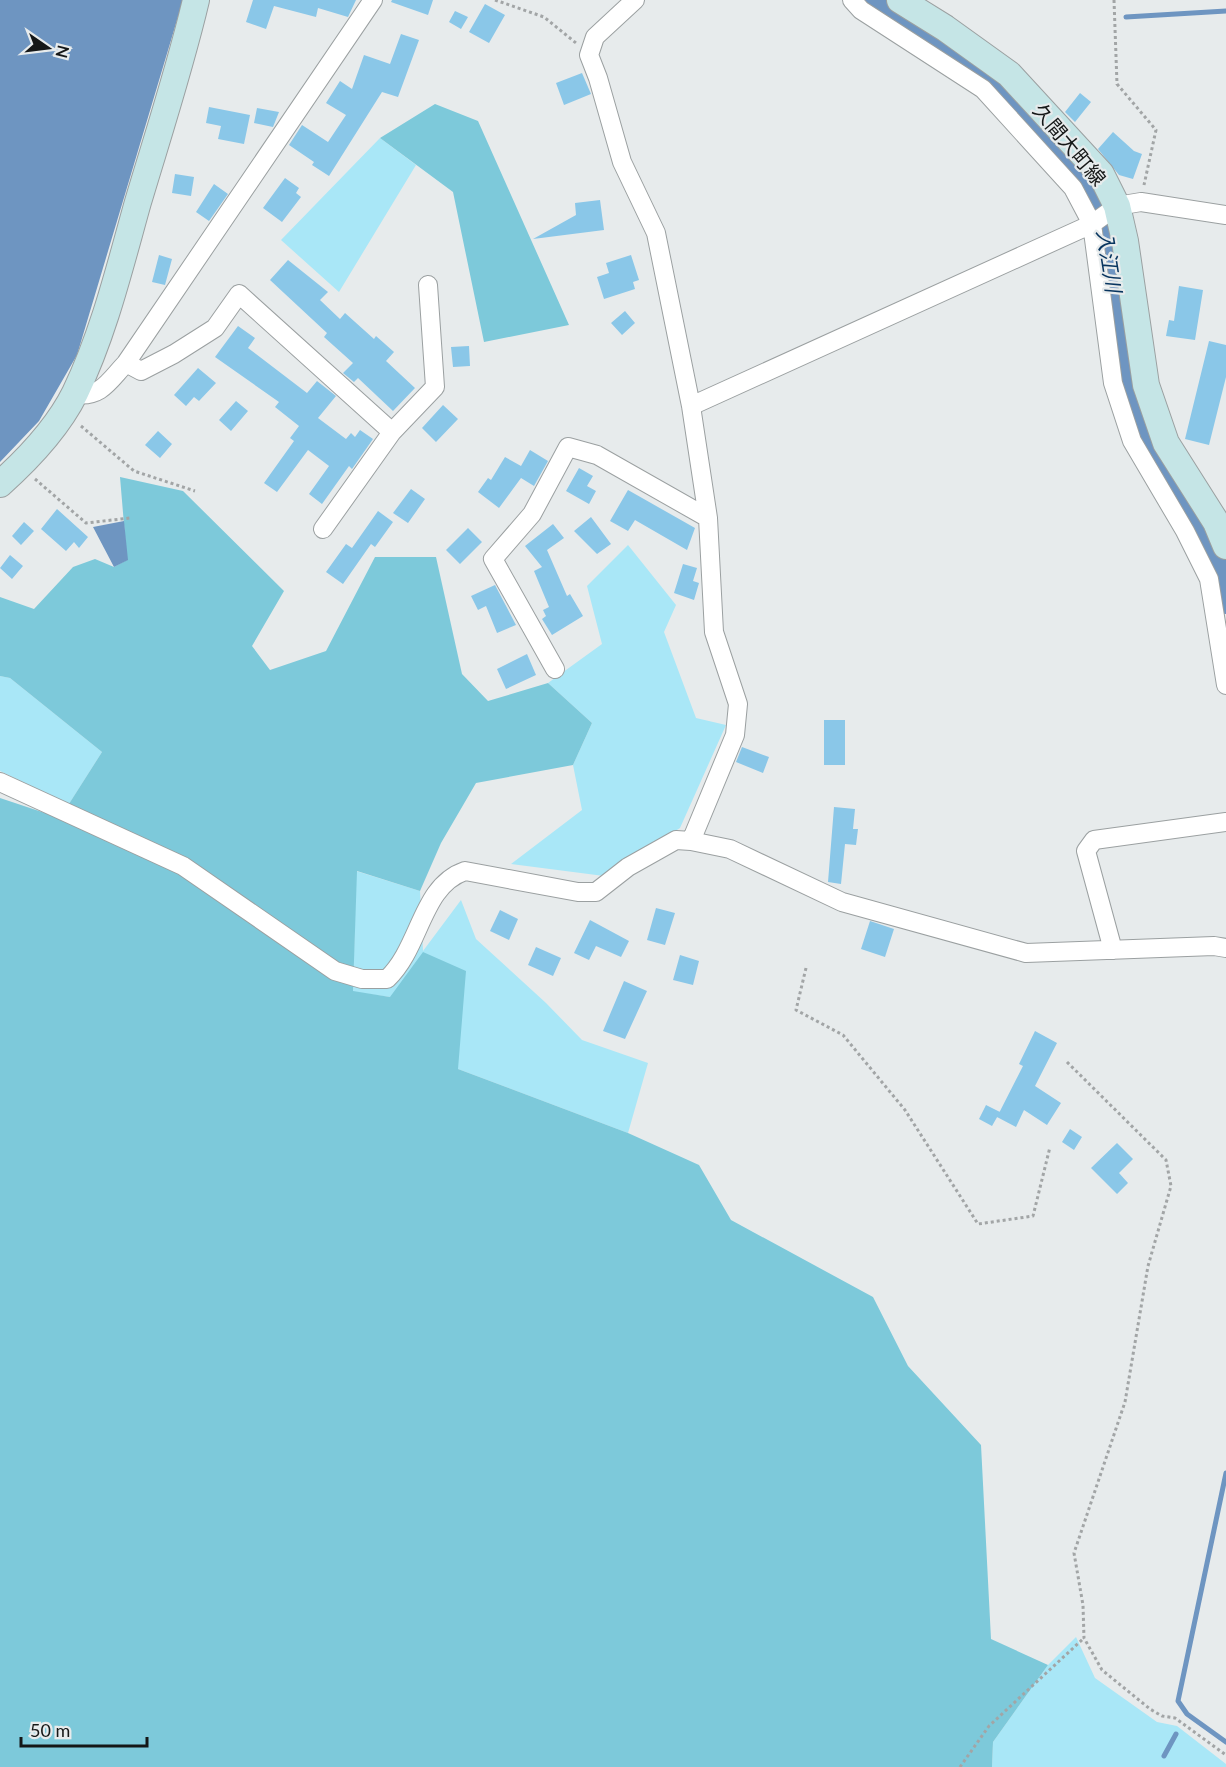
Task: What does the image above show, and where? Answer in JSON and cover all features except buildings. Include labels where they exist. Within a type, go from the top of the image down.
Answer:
[{"type":"main road","points":[[0,484],[21,466],[75,394],[100,329],[114,284],[196,0]]},
{"type":"main road","name":"久間大町線","points":[[900,0],[945,28],[1009,74],[1129,204],[1125,241],[1146,385],[1166,443],[1216,522],[1226,546]]},
{"type":"street","points":[[75,394],[88,396],[99,391],[126,363],[373,0]]},
{"type":"street","points":[[635,0],[595,38],[588,55],[598,78],[622,162],[656,233],[691,406],[708,518],[714,632],[738,704],[735,735],[691,841]]},
{"type":"street","points":[[852,0],[861,10],[983,89],[1073,188],[1092,224],[1113,382],[1132,441],[1185,531],[1209,579],[1226,685]]},
{"type":"street","points":[[691,406],[1092,224],[1129,204],[1226,215]]},
{"type":"street","points":[[323,529],[392,432],[435,387],[428,285]]},
{"type":"street","points":[[126,363],[141,371],[174,354],[215,327],[240,294],[392,432]]},
{"type":"street","points":[[555,669],[493,560],[532,514],[568,447],[597,455],[708,518]]},
{"type":"street","points":[[0,782],[183,866],[335,971],[362,979],[387,978],[400,966],[438,889],[449,876],[465,871],[578,892],[596,892],[628,867],[676,840],[730,849],[842,902],[1026,953],[1214,946],[1226,948]]},
{"type":"street","points":[[1113,950],[1086,851],[1094,840],[1226,822]]},
{"type":"path","points":[[495,0],[544,17],[572,43],[590,46]]},
{"type":"path","points":[[1114,0],[1117,84],[1156,130],[1129,204]]},
{"type":"path","points":[[59,418],[80,425],[134,471],[195,491]]},
{"type":"path","points":[[21,466],[86,523],[130,518]]},
{"type":"path","points":[[806,968],[796,1011],[843,1035],[905,1110],[978,1224],[1033,1215],[1050,1147]]},
{"type":"path","points":[[1067,1062],[1166,1160],[1172,1186],[1148,1266],[1125,1402],[1074,1553],[1083,1605],[1084,1638],[1102,1670],[1150,1709],[1162,1716],[1175,1718],[1226,1755]]},
{"type":"path","points":[[960,1767],[989,1726],[1084,1638]]},
{"type":"shaded area","points":[[0,0],[183,0],[77,355],[39,421],[0,462]]},
{"type":"shaded area","points":[[435,104],[478,121],[569,325],[484,342],[453,192],[380,138]]},
{"type":"shaded area","points":[[380,138],[416,165],[339,292],[281,240]]},
{"type":"shaded area","points":[[120,477],[183,491],[284,591],[252,646],[270,670],[326,651],[375,557],[436,557],[462,674],[488,701],[548,683],[592,723],[573,765],[476,783],[441,843],[420,891],[357,871],[353,991],[390,997],[423,952],[466,971],[458,1069],[628,1133],[699,1165],[731,1220],[873,1297],[908,1366],[981,1445],[991,1639],[1048,1665],[993,1742],[992,1767],[0,1767],[0,798],[60,818],[102,752],[10,678],[0,676],[0,597],[34,609],[73,567],[95,559],[114,567],[127,560]]},
{"type":"shaded area","points":[[124,521],[128,560],[114,567],[93,527]]},
{"type":"shaded area","points":[[628,545],[676,605],[664,632],[696,718],[726,725],[680,828],[604,876],[511,864],[582,810],[573,765],[592,723],[548,683],[602,644],[587,586]]},
{"type":"shaded area","points":[[0,676],[10,678],[102,752],[69,804],[0,771]]},
{"type":"shaded area","points":[[356,871],[420,891],[423,951],[461,900],[476,939],[546,1003],[582,1040],[648,1063],[628,1133],[458,1069],[390,997],[353,992]]},
{"type":"shaded area","points":[[1076,1637],[1095,1678],[1157,1722],[1177,1726],[1226,1764],[1226,1767],[992,1767],[993,1742],[1048,1665]]},
{"type":"waterway","name":"入江川","points":[[878,0],[938,37],[1002,88],[1085,177],[1108,231],[1125,370],[1147,441],[1203,527],[1221,573],[1226,599]]},
{"type":"waterway","points":[[1126,17],[1226,11]]},
{"type":"waterway","points":[[1226,1473],[1178,1701],[1187,1714],[1226,1742]]},
{"type":"waterway","points":[[1164,1756],[1176,1734]]}]
